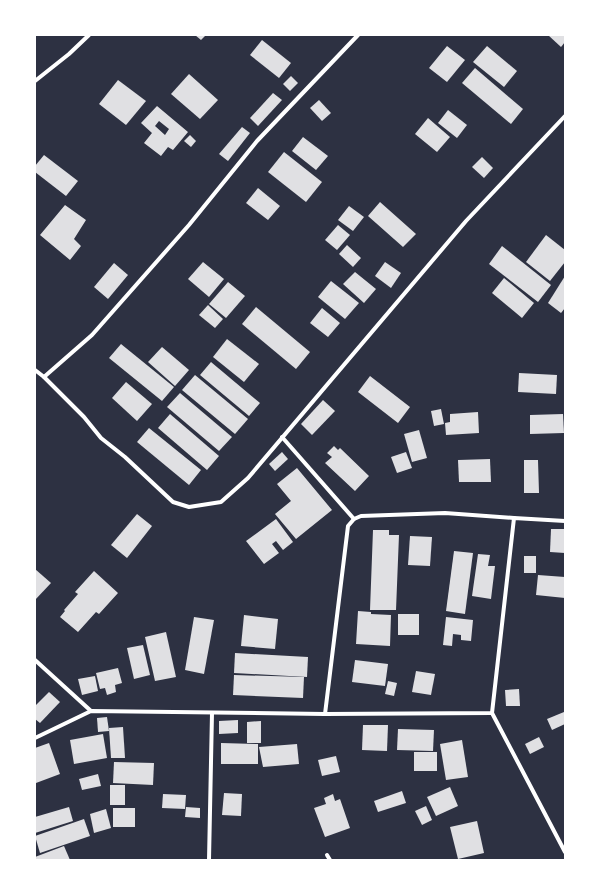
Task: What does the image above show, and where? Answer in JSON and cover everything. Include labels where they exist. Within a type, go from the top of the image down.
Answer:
[{"type":"street","points":[[35,81],[90,35]]},
{"type":"street","points":[[44,377],[92,335],[189,225],[257,141],[358,35]]},
{"type":"street","points":[[35,370],[84,417],[101,438],[125,457],[173,502],[189,507],[221,502],[248,478],[466,221],[565,116]]},
{"type":"street","points":[[282,437],[354,519]]},
{"type":"street","points":[[325,714],[348,526],[354,519],[361,516],[445,513],[565,521]]},
{"type":"street","points":[[514,518],[492,713],[565,852]]},
{"type":"street","points":[[35,660],[91,711]]},
{"type":"street","points":[[35,738],[91,711],[325,714],[492,713]]},
{"type":"street","points":[[209,860],[212,713]]},
{"type":"street","points":[[327,855],[330,860]]},
{"type":"building","points":[[195,35],[206,35],[201,40]]},
{"type":"building","points":[[548,35],[565,35],[565,42],[561,47]]},
{"type":"building","points":[[262,40],[291,63],[279,78],[250,55]]},
{"type":"building","points":[[447,46],[465,60],[447,82],[429,68]]},
{"type":"building","points":[[487,46],[517,71],[504,87],[473,62]]},
{"type":"building","points":[[475,68],[523,109],[511,124],[462,83]]},
{"type":"building","points":[[189,74],[218,100],[200,119],[171,94]]},
{"type":"building","points":[[291,76],[298,83],[290,91],[283,84]]},
{"type":"building","points":[[118,80],[146,101],[126,125],[99,104]]},
{"type":"building","points":[[273,93],[282,100],[258,126],[250,118]]},
{"type":"building","points":[[319,100],[331,113],[322,121],[310,108]]},
{"type":"building","points":[[157,106],[188,132],[173,150],[168,147],[161,156],[144,143],[152,133],[141,123]],"holes":[[[159,121],[169,129],[165,135],[155,126]]]},
{"type":"building","points":[[448,110],[467,125],[457,138],[438,123]]},
{"type":"building","points":[[428,118],[450,137],[437,152],[415,134]]},
{"type":"building","points":[[242,127],[250,133],[228,161],[219,154]]},
{"type":"building","points":[[190,135],[196,141],[191,147],[184,141]]},
{"type":"building","points":[[303,137],[328,156],[316,170],[292,151]]},
{"type":"building","points":[[284,152],[322,182],[306,202],[268,172]]},
{"type":"building","points":[[44,155],[78,181],[66,196],[35,172],[35,166]]},
{"type":"building","points":[[482,157],[493,168],[484,178],[472,167]]},
{"type":"building","points":[[258,188],[280,206],[268,220],[246,203]]},
{"type":"building","points":[[380,202],[416,234],[403,247],[368,216]]},
{"type":"building","points":[[65,205],[86,220],[74,239],[81,246],[70,260],[40,235]]},
{"type":"building","points":[[349,206],[364,217],[353,231],[338,220]]},
{"type":"building","points":[[338,225],[350,235],[337,250],[325,240]]},
{"type":"building","points":[[546,235],[565,250],[565,262],[550,281],[526,262]]},
{"type":"building","points":[[347,245],[361,258],[353,267],[339,254]]},
{"type":"building","points":[[502,246],[551,285],[538,302],[489,264]]},
{"type":"building","points":[[203,262],[224,279],[209,297],[188,279]]},
{"type":"building","points":[[385,262],[401,273],[391,288],[375,276]]},
{"type":"building","points":[[114,263],[128,275],[108,299],[94,287]]},
{"type":"building","points":[[355,272],[376,289],[364,303],[343,284]]},
{"type":"building","points":[[565,276],[565,308],[561,313],[548,303]]},
{"type":"building","points":[[504,278],[534,303],[522,318],[492,293]]},
{"type":"building","points":[[331,281],[359,303],[345,319],[318,297]]},
{"type":"building","points":[[228,282],[245,296],[226,318],[209,304]]},
{"type":"building","points":[[208,305],[223,319],[215,328],[199,315]]},
{"type":"building","points":[[256,307],[310,352],[296,369],[242,324]]},
{"type":"building","points":[[322,308],[340,323],[328,337],[310,323]]},
{"type":"building","points":[[227,339],[259,364],[244,382],[213,357]]},
{"type":"building","points":[[121,344],[174,387],[162,401],[109,358]]},
{"type":"building","points":[[162,347],[189,370],[175,386],[148,362]]},
{"type":"building","points":[[211,362],[260,403],[249,416],[200,375]]},
{"type":"building","points":[[519,373],[557,375],[556,394],[518,392]]},
{"type":"building","points":[[195,375],[248,419],[235,434],[182,390]]},
{"type":"building","points":[[370,376],[410,407],[398,423],[358,392]]},
{"type":"building","points":[[126,382],[152,404],[137,421],[112,398]]},
{"type":"building","points":[[180,393],[232,437],[219,451],[167,407]]},
{"type":"building","points":[[323,400],[335,411],[312,435],[301,424]]},
{"type":"building","points":[[441,409],[444,424],[434,426],[431,411]]},
{"type":"building","points":[[478,412],[479,433],[446,435],[445,423],[450,422],[450,414]]},
{"type":"building","points":[[170,414],[219,456],[207,470],[158,428]]},
{"type":"building","points":[[563,414],[564,433],[530,434],[530,415]]},
{"type":"building","points":[[149,428],[201,470],[189,485],[137,442]]},
{"type":"building","points":[[419,430],[427,458],[412,462],[404,434]]},
{"type":"building","points":[[334,446],[338,450],[340,448],[369,476],[355,491],[325,463],[332,457],[327,453]]},
{"type":"building","points":[[282,452],[288,459],[275,471],[269,464]]},
{"type":"building","points":[[406,452],[412,468],[397,473],[391,457]]},
{"type":"building","points":[[490,459],[491,482],[459,482],[458,460]]},
{"type":"building","points":[[524,460],[538,460],[539,493],[524,493]]},
{"type":"building","points":[[297,468],[332,510],[296,539],[275,514],[291,501],[277,484]]},
{"type":"building","points":[[137,514],[152,526],[127,558],[111,545]]},
{"type":"building","points":[[276,519],[293,542],[283,550],[276,541],[272,544],[279,553],[264,564],[246,541]]},
{"type":"building","points":[[551,529],[565,529],[565,553],[550,552]]},
{"type":"building","points":[[373,530],[389,530],[389,535],[399,535],[396,610],[370,610]]},
{"type":"building","points":[[410,536],[432,537],[430,566],[408,565]]},
{"type":"building","points":[[454,551],[473,553],[465,614],[446,611]]},
{"type":"building","points":[[478,554],[490,555],[488,566],[495,566],[491,599],[472,596]]},
{"type":"building","points":[[524,556],[536,556],[536,573],[524,573]]},
{"type":"building","points":[[35,569],[51,583],[35,600]]},
{"type":"building","points":[[94,571],[118,593],[99,614],[96,612],[78,632],[60,617],[78,594],[75,592]]},
{"type":"building","points":[[538,575],[565,577],[565,598],[536,595]]},
{"type":"building","points":[[358,611],[371,612],[371,614],[391,615],[390,646],[356,644]]},
{"type":"building","points":[[398,614],[419,614],[419,635],[398,635]]},
{"type":"building","points":[[244,615],[278,619],[275,649],[241,646]]},
{"type":"building","points":[[194,617],[214,620],[204,674],[185,670]]},
{"type":"building","points":[[446,617],[473,620],[471,641],[461,640],[461,635],[453,634],[452,646],[443,645]]},
{"type":"building","points":[[166,632],[176,677],[155,681],[145,637]]},
{"type":"building","points":[[143,645],[150,675],[134,679],[127,648]]},
{"type":"building","points":[[235,653],[308,657],[307,677],[234,673]]},
{"type":"building","points":[[355,660],[388,664],[385,686],[352,682]]},
{"type":"building","points":[[118,668],[122,683],[115,685],[116,692],[107,695],[105,688],[100,689],[96,673]]},
{"type":"building","points":[[416,671],[435,674],[431,695],[412,692]]},
{"type":"building","points":[[234,675],[304,677],[303,698],[233,695]]},
{"type":"building","points":[[95,676],[98,691],[82,695],[78,679]]},
{"type":"building","points":[[388,681],[397,683],[394,696],[385,694]]},
{"type":"building","points":[[519,689],[520,706],[506,706],[505,690]]},
{"type":"building","points":[[49,692],[60,702],[40,723],[35,719],[35,706]]},
{"type":"building","points":[[564,712],[565,724],[552,730],[547,719]]},
{"type":"building","points":[[107,717],[109,731],[98,732],[97,718]]},
{"type":"building","points":[[238,720],[238,733],[219,734],[219,721]]},
{"type":"building","points":[[261,721],[261,743],[247,743],[247,722]]},
{"type":"building","points":[[363,725],[388,725],[387,751],[362,750]]},
{"type":"building","points":[[123,727],[125,758],[111,758],[109,728]]},
{"type":"building","points":[[398,729],[434,730],[433,751],[397,750]]},
{"type":"building","points":[[103,734],[107,758],[74,764],[70,740]]},
{"type":"building","points":[[539,737],[544,747],[530,754],[525,744]]},
{"type":"building","points":[[462,740],[468,777],[446,780],[440,744]]},
{"type":"building","points":[[49,743],[60,774],[36,783],[35,748]]},
{"type":"building","points":[[221,743],[258,744],[258,764],[221,764]]},
{"type":"building","points":[[297,744],[299,764],[263,767],[259,747]]},
{"type":"building","points":[[414,752],[437,752],[437,771],[414,771]]},
{"type":"building","points":[[336,756],[340,772],[322,776],[318,760]]},
{"type":"building","points":[[114,762],[154,763],[153,785],[113,783]]},
{"type":"building","points":[[98,774],[101,786],[82,790],[79,779]]},
{"type":"building","points":[[110,785],[125,785],[125,805],[110,805]]},
{"type":"building","points":[[450,787],[458,806],[436,816],[427,797]]},
{"type":"building","points":[[402,791],[406,803],[378,812],[374,801]]},
{"type":"building","points":[[224,793],[242,794],[241,816],[222,815]]},
{"type":"building","points":[[163,794],[186,795],[185,809],[162,808]]},
{"type":"building","points":[[333,794],[335,801],[340,799],[350,828],[325,837],[314,808],[326,804],[324,798]]},
{"type":"building","points":[[426,806],[432,820],[422,825],[415,811]]},
{"type":"building","points":[[69,807],[73,821],[35,833],[35,817]]},
{"type":"building","points":[[186,807],[200,808],[200,818],[185,817]]},
{"type":"building","points":[[113,808],[135,808],[135,827],[113,827]]},
{"type":"building","points":[[106,809],[111,828],[94,833],[90,814]]},
{"type":"building","points":[[84,819],[90,836],[40,853],[35,836]]},
{"type":"building","points":[[477,821],[484,853],[458,859],[450,827]]},
{"type":"building","points":[[64,846],[70,860],[35,860],[35,857]]}]
